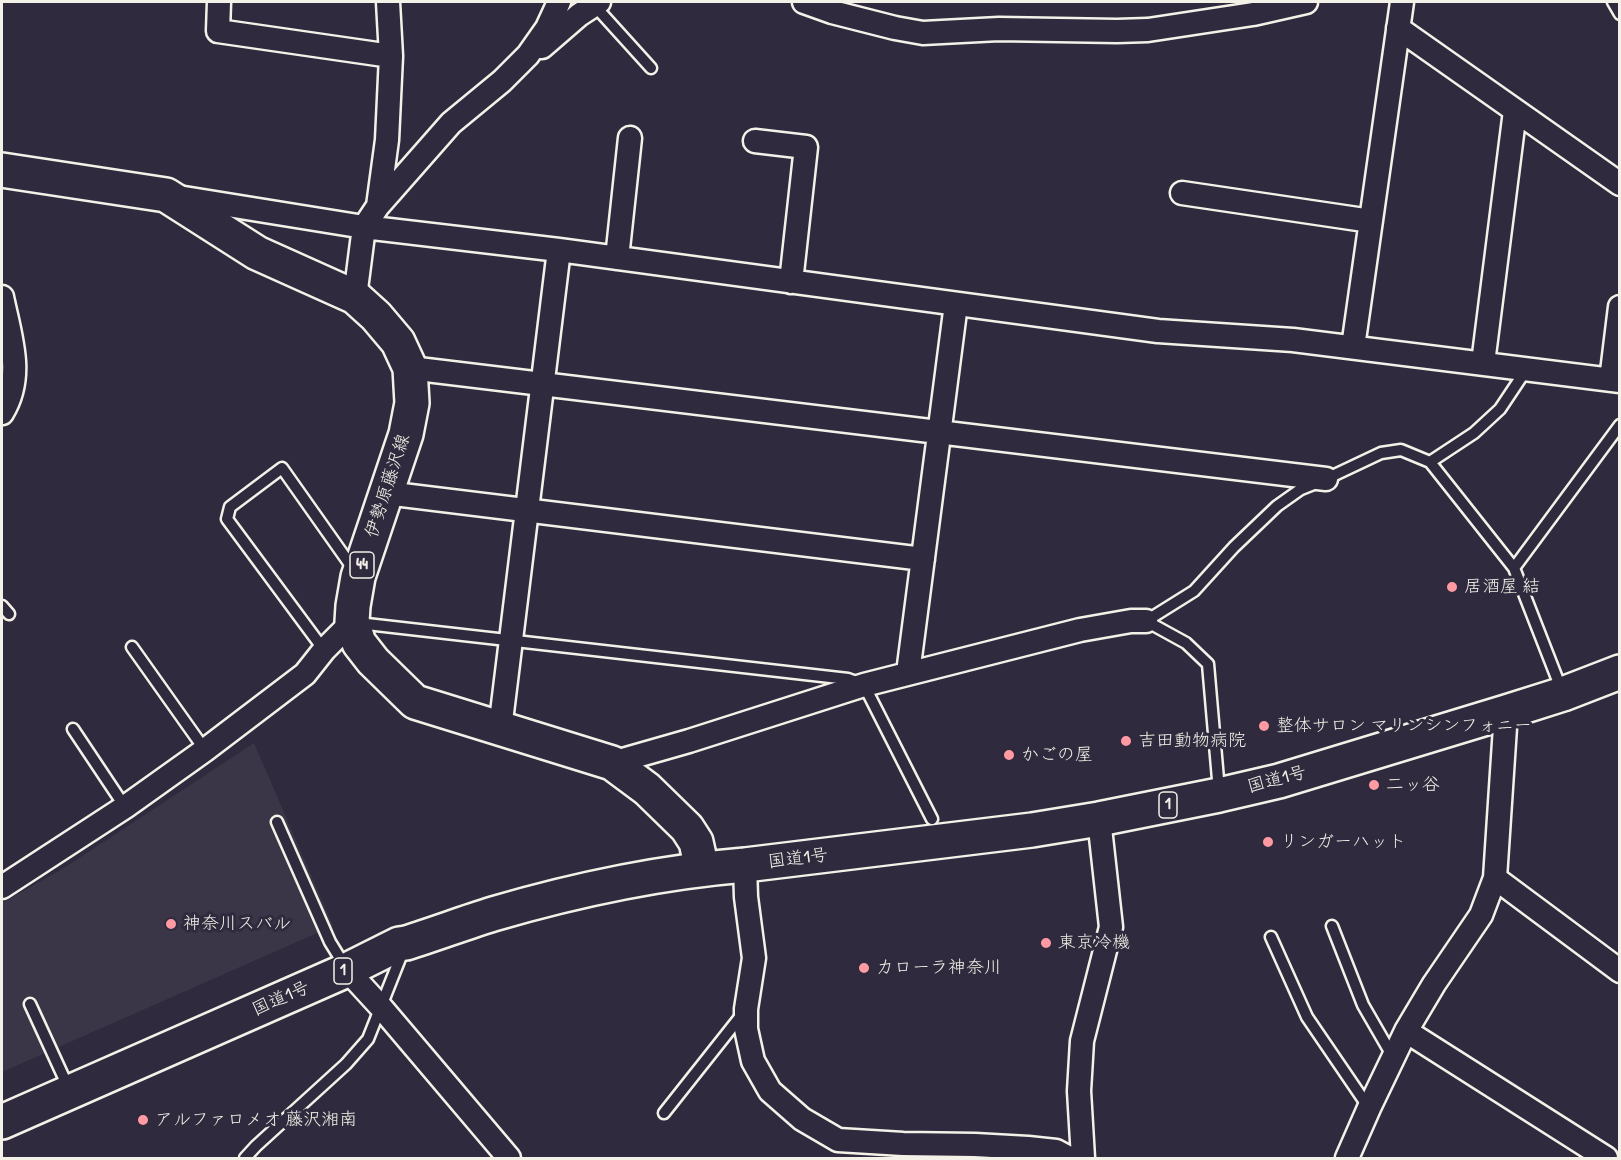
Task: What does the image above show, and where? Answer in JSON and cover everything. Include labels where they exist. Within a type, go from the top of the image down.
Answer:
[{"type":"main road","name":"伊勢原藤沢線","points":[[2,170],[166,195],[257,253],[355,297],[376,316],[398,342],[410,368],[412,403],[406,434],[358,577],[352,622],[359,643],[373,661],[415,702],[612,763],[647,789],[687,828],[696,842],[702,869]]},
{"type":"main road","name":"国道1号","points":[[2,1122],[346,970],[399,944],[494,914],[599,887],[702,869],[1021,831],[1099,819],[1219,795],[1279,781],[1506,712],[1563,694],[1620,672]]},
{"type":"street","points":[[219,2],[218,32],[391,56]]},
{"type":"street","points":[[378,206],[387,140],[391,56],[388,2]]},
{"type":"street","points":[[502,81],[528,55],[547,28],[559,2]]},
{"type":"street","points":[[812,3],[832,12],[923,33],[999,29],[1148,30],[1253,14],[1306,2]]},
{"type":"street","points":[[1353,347],[1402,2]]},
{"type":"street","points":[[355,297],[364,227],[378,206],[451,123],[596,3]]},
{"type":"street","points":[[1398,28],[1620,184]]},
{"type":"street","points":[[1483,363],[1515,111]]},
{"type":"street","points":[[617,258],[630,138]]},
{"type":"street","points":[[755,141],[806,147],[791,282]]},
{"type":"street","points":[[1182,193],[1371,221]]},
{"type":"street","points":[[166,195],[364,227],[559,250],[1158,331],[1293,340],[1615,381],[1620,307]]},
{"type":"street","points":[[500,729],[559,250]]},
{"type":"street","points":[[2,297],[15,365],[13,385],[2,413]]},
{"type":"street","points":[[908,673],[956,304]]},
{"type":"street","points":[[410,368],[1326,479]]},
{"type":"street","points":[[386,494],[923,559]]},
{"type":"street","points":[[612,763],[908,673],[1080,630],[1131,621],[1146,621]]},
{"type":"street","points":[[2,887],[125,807],[205,750],[305,674],[324,650],[352,622]]},
{"type":"street","points":[[1347,1158],[1392,1057],[1434,984],[1481,915],[1495,878],[1506,712]]},
{"type":"street","points":[[1083,1158],[1079,1091],[1082,1041],[1111,927],[1099,819]]},
{"type":"street","points":[[745,865],[746,897],[754,958],[746,1009],[746,1029],[753,1061],[770,1091],[802,1119],[838,1140],[904,1151],[975,1145],[1028,1148],[1056,1151],[1069,1158]]},
{"type":"street","points":[[1495,878],[1620,971]]},
{"type":"street","points":[[346,970],[380,1006],[509,1158]]},
{"type":"street","points":[[1406,1031],[1606,1158]]},
{"type":"lane","points":[[1613,2],[1620,14]]},
{"type":"lane","points":[[596,3],[651,68]]},
{"type":"lane","points":[[1430,462],[1474,433],[1500,409],[1527,369]]},
{"type":"lane","points":[[1514,568],[1620,426]]},
{"type":"lane","points":[[1219,795],[1208,664],[1186,643],[1146,621],[1194,591],[1234,547],[1277,506],[1300,489],[1381,453],[1401,450],[1430,462],[1514,568],[1563,694]]},
{"type":"lane","points":[[324,650],[227,519],[230,507],[282,468],[358,577]]},
{"type":"lane","points":[[352,622],[848,679],[864,685],[932,819]]},
{"type":"lane","points":[[132,647],[205,750]]},
{"type":"lane","points":[[72,729],[125,807]]},
{"type":"lane","points":[[277,822],[330,942],[346,970]]},
{"type":"lane","points":[[1332,926],[1363,1005],[1392,1057]]},
{"type":"lane","points":[[1271,938],[1307,1017],[1369,1108]]},
{"type":"lane","points":[[245,1158],[346,1064],[368,1039],[406,943]]},
{"type":"lane","points":[[30,1004],[70,1092]]},
{"type":"lane","points":[[664,1113],[746,1009]]},
{"type":"shaded area","points":[[254,743],[333,926],[2,1072],[2,903],[64,868]]},
{"type":"place","name":"居酒屋 結","points":[[1452,587]]},
{"type":"place","name":"整体サロン マリンシンフォニー","points":[[1264,726]]},
{"type":"place","name":"吉田動物病院","points":[[1126,741]]},
{"type":"place","name":"かごの屋","points":[[1009,755]]},
{"type":"place","name":"二ッ谷","points":[[1374,785]]},
{"type":"place","name":"リンガーハット","points":[[1268,842]]},
{"type":"place","name":"神奈川スバル","points":[[171,924]]},
{"type":"place","name":"東京冷機","points":[[1046,943]]},
{"type":"place","name":"カローラ神奈川","points":[[864,968]]},
{"type":"place","name":"アルファロメオ 藤沢湘南","points":[[143,1120]]}]
